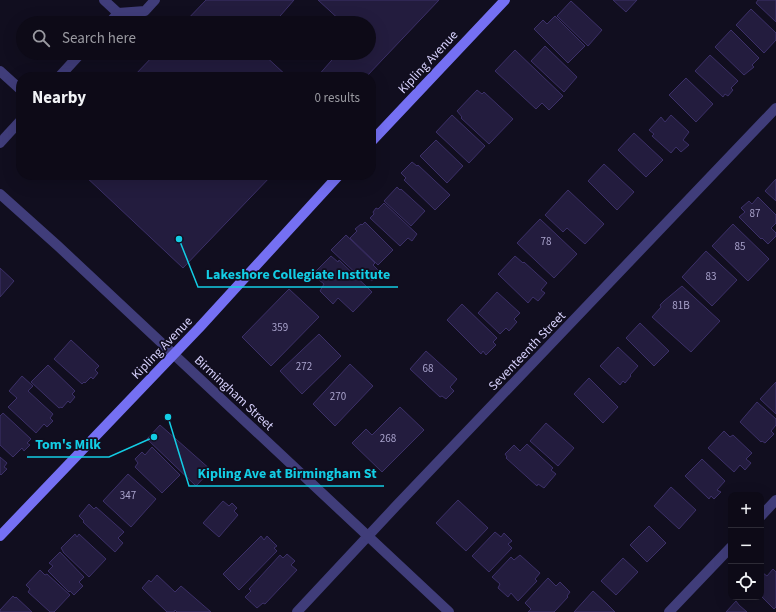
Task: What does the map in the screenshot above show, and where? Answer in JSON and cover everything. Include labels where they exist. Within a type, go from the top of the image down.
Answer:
[{"type":"main road","name":"Kipling Avenue","points":[[376,137],[505,0]]},
{"type":"main road","name":"Kipling Avenue","points":[[0,536],[173,355],[335,180]]},
{"type":"street","points":[[104,0],[118,13]]},
{"type":"street","points":[[115,16],[118,13],[144,11],[155,0]]},
{"type":"street","points":[[64,72],[75,60]]},
{"type":"street","points":[[0,70],[16,85]]},
{"type":"street","name":"Seventeenth Street","points":[[297,612],[776,108]]},
{"type":"street","points":[[0,143],[16,125]]},
{"type":"street","name":"Birmingham Street","points":[[0,194],[58,246],[449,612]]},
{"type":"street","points":[[764,513],[776,500]]},
{"type":"street","points":[[669,612],[728,550]]},
{"type":"building","points":[[206,0],[294,0],[280,16],[191,16]]},
{"type":"building","points":[[318,0],[439,0],[371,72],[321,72],[332,60],[376,60],[376,16],[335,16]]},
{"type":"building","points":[[613,0],[637,0],[626,12]]},
{"type":"building","points":[[758,0],[776,0],[776,22],[756,3]]},
{"type":"building","points":[[571,1],[602,30],[588,46],[557,16]]},
{"type":"building","points":[[751,9],[776,33],[776,40],[764,53],[736,25]]},
{"type":"building","points":[[555,16],[585,46],[568,63],[534,29],[543,20],[547,24]]},
{"type":"building","points":[[731,30],[759,58],[752,65],[754,67],[744,75],[715,47]]},
{"type":"building","points":[[545,46],[577,77],[564,92],[531,61]]},
{"type":"building","points":[[515,50],[563,96],[549,110],[542,103],[536,109],[495,71]]},
{"type":"building","points":[[710,55],[738,81],[731,88],[733,90],[728,96],[725,94],[723,97],[695,71]]},
{"type":"building","points":[[149,60],[270,60],[283,72],[138,72]]},
{"type":"building","points":[[686,78],[713,104],[696,122],[669,95]]},
{"type":"building","points":[[477,90],[482,94],[484,92],[513,119],[489,144],[461,118],[462,117],[457,111]]},
{"type":"building","points":[[452,115],[485,146],[469,163],[436,132]]},
{"type":"building","points":[[671,115],[689,132],[683,140],[689,145],[681,152],[676,147],[671,153],[652,136],[654,134],[649,130],[661,117],[665,122]]},
{"type":"building","points":[[634,133],[663,160],[646,177],[618,150]]},
{"type":"building","points":[[436,140],[463,166],[447,183],[420,156]]},
{"type":"building","points":[[412,162],[417,166],[418,165],[450,195],[435,210],[404,180],[406,178],[401,173]]},
{"type":"building","points":[[604,164],[634,192],[617,210],[588,181]]},
{"type":"building","points":[[776,179],[776,201],[765,191]]},
{"type":"building","points":[[89,180],[267,180],[183,268]]},
{"type":"building","points":[[397,187],[425,211],[411,226],[384,201]]},
{"type":"building","points":[[568,190],[604,224],[585,244],[567,228],[563,232],[545,215]]},
{"type":"building","points":[[758,197],[776,215],[776,223],[771,228],[776,233],[776,236],[768,244],[739,217],[745,212],[741,208],[749,201],[752,204]]},
{"type":"building","points":[[384,203],[417,234],[412,241],[408,238],[400,246],[370,218],[374,214],[373,212],[376,208],[378,209]]},
{"type":"building","points":[[540,219],[577,254],[554,278],[517,243]]},
{"type":"building","points":[[365,222],[393,250],[378,265],[350,238],[357,231],[355,229]]},
{"type":"building","points":[[733,224],[769,259],[748,281],[712,246]]},
{"type":"building","points":[[346,235],[375,263],[373,265],[380,272],[372,281],[365,275],[361,278],[331,250]]},
{"type":"building","points":[[706,251],[737,280],[712,306],[682,277]]},
{"type":"building","points":[[331,256],[338,262],[339,260],[372,292],[353,312],[338,298],[333,304],[320,291],[324,284],[318,279],[320,277],[315,272]]},
{"type":"building","points":[[515,256],[523,263],[524,262],[547,283],[541,290],[545,293],[538,301],[533,297],[528,303],[498,274]]},
{"type":"building","points":[[0,268],[14,281],[0,297]]},
{"type":"building","points":[[682,286],[720,321],[691,352],[652,317],[661,307],[660,305]]},
{"type":"building","points":[[289,289],[319,317],[271,366],[242,337]]},
{"type":"building","points":[[497,292],[520,313],[514,319],[517,322],[509,331],[506,328],[500,334],[478,313]]},
{"type":"building","points":[[462,304],[497,338],[493,342],[496,345],[486,355],[483,351],[481,354],[447,320]]},
{"type":"building","points":[[640,323],[669,351],[654,366],[626,338]]},
{"type":"building","points":[[319,334],[341,356],[302,394],[280,371]]},
{"type":"building","points":[[71,340],[99,366],[95,370],[98,373],[93,379],[91,377],[82,384],[54,359]]},
{"type":"building","points":[[618,347],[638,366],[625,383],[623,381],[620,385],[600,366]]},
{"type":"building","points":[[426,351],[457,379],[450,387],[454,391],[446,399],[442,396],[440,397],[410,369]]},
{"type":"building","points":[[350,364],[373,386],[335,426],[313,404]]},
{"type":"building","points":[[48,365],[75,391],[72,394],[75,397],[70,403],[68,401],[62,408],[59,408],[31,382]]},
{"type":"building","points":[[22,376],[33,386],[28,391],[53,414],[50,418],[53,421],[47,427],[44,424],[36,433],[8,407],[17,398],[9,391]]},
{"type":"building","points":[[589,378],[618,407],[603,423],[574,394]]},
{"type":"building","points":[[776,382],[776,414],[760,399]]},
{"type":"building","points":[[757,402],[776,419],[776,425],[771,431],[774,434],[765,443],[762,441],[761,442],[740,422]]},
{"type":"building","points":[[400,407],[424,430],[382,472],[352,443],[366,429],[372,435]]},
{"type":"building","points":[[3,413],[31,439],[27,443],[30,445],[24,451],[22,448],[13,457],[0,445],[0,416]]},
{"type":"building","points":[[546,423],[574,448],[558,466],[530,441]]},
{"type":"building","points":[[160,425],[211,470],[196,486],[147,439]]},
{"type":"building","points":[[724,431],[730,437],[733,435],[752,453],[746,459],[751,463],[745,470],[740,465],[734,472],[708,448]]},
{"type":"building","points":[[527,444],[553,468],[551,470],[556,474],[544,488],[538,484],[537,486],[506,458],[507,457],[505,454],[514,445],[520,451]]},
{"type":"building","points":[[152,447],[180,475],[162,493],[135,467],[138,463],[135,459],[142,452],[145,455]]},
{"type":"building","points":[[0,457],[7,463],[4,467],[7,469],[1,475],[0,474]]},
{"type":"building","points":[[702,459],[725,481],[717,490],[721,492],[714,499],[711,496],[709,499],[685,476]]},
{"type":"building","points":[[128,474],[156,499],[131,527],[103,501]]},
{"type":"building","points":[[671,487],[696,510],[679,529],[654,506]]},
{"type":"building","points":[[458,500],[488,528],[466,551],[436,523]]},
{"type":"building","points":[[223,501],[229,506],[232,503],[237,508],[234,511],[238,515],[219,537],[203,523]]},
{"type":"building","points":[[89,504],[94,509],[96,507],[124,532],[118,538],[123,543],[115,552],[83,522],[84,521],[79,516]]},
{"type":"building","points":[[649,526],[666,543],[647,562],[630,545]]},
{"type":"building","points":[[495,532],[501,537],[504,533],[512,541],[508,544],[512,548],[489,572],[472,556]]},
{"type":"building","points":[[75,534],[77,537],[79,534],[106,559],[89,577],[63,552],[61,548]]},
{"type":"building","points":[[261,536],[264,540],[267,536],[277,546],[274,548],[277,551],[239,590],[223,574]]},
{"type":"building","points":[[60,552],[84,577],[79,582],[83,586],[74,595],[48,571],[53,566],[49,563]]},
{"type":"building","points":[[287,554],[295,561],[291,565],[297,570],[265,604],[263,603],[257,608],[245,597],[251,591],[249,589],[280,555],[283,558]]},
{"type":"building","points":[[520,555],[540,573],[535,579],[537,581],[518,601],[511,593],[508,597],[498,588],[500,584],[492,577],[511,557],[514,560]]},
{"type":"building","points":[[623,558],[638,572],[616,595],[601,581]]},
{"type":"building","points":[[773,569],[776,572],[776,607],[774,609],[764,599],[764,574],[767,576]]},
{"type":"building","points":[[40,570],[45,575],[47,574],[70,595],[54,612],[50,612],[28,592],[30,589],[26,585]]},
{"type":"building","points":[[157,575],[175,592],[181,586],[211,612],[177,612],[175,610],[174,612],[167,612],[142,588],[149,580],[151,582]]},
{"type":"building","points":[[548,578],[556,586],[560,582],[570,592],[567,596],[568,597],[554,612],[528,612],[531,609],[525,603]]},
{"type":"building","points":[[593,591],[607,604],[615,612],[574,612]]},
{"type":"building","points":[[13,596],[32,612],[0,612],[0,610]]},
{"type":"building","points":[[736,601],[739,605],[747,612],[726,612]]},
{"type":"place","name":"Lakeshore Collegiate Institute","points":[[179,239]]},
{"type":"place","name":"Kipling Ave at Birmingham St","points":[[168,417]]},
{"type":"place","name":"Tom's Milk","points":[[154,437]]}]
